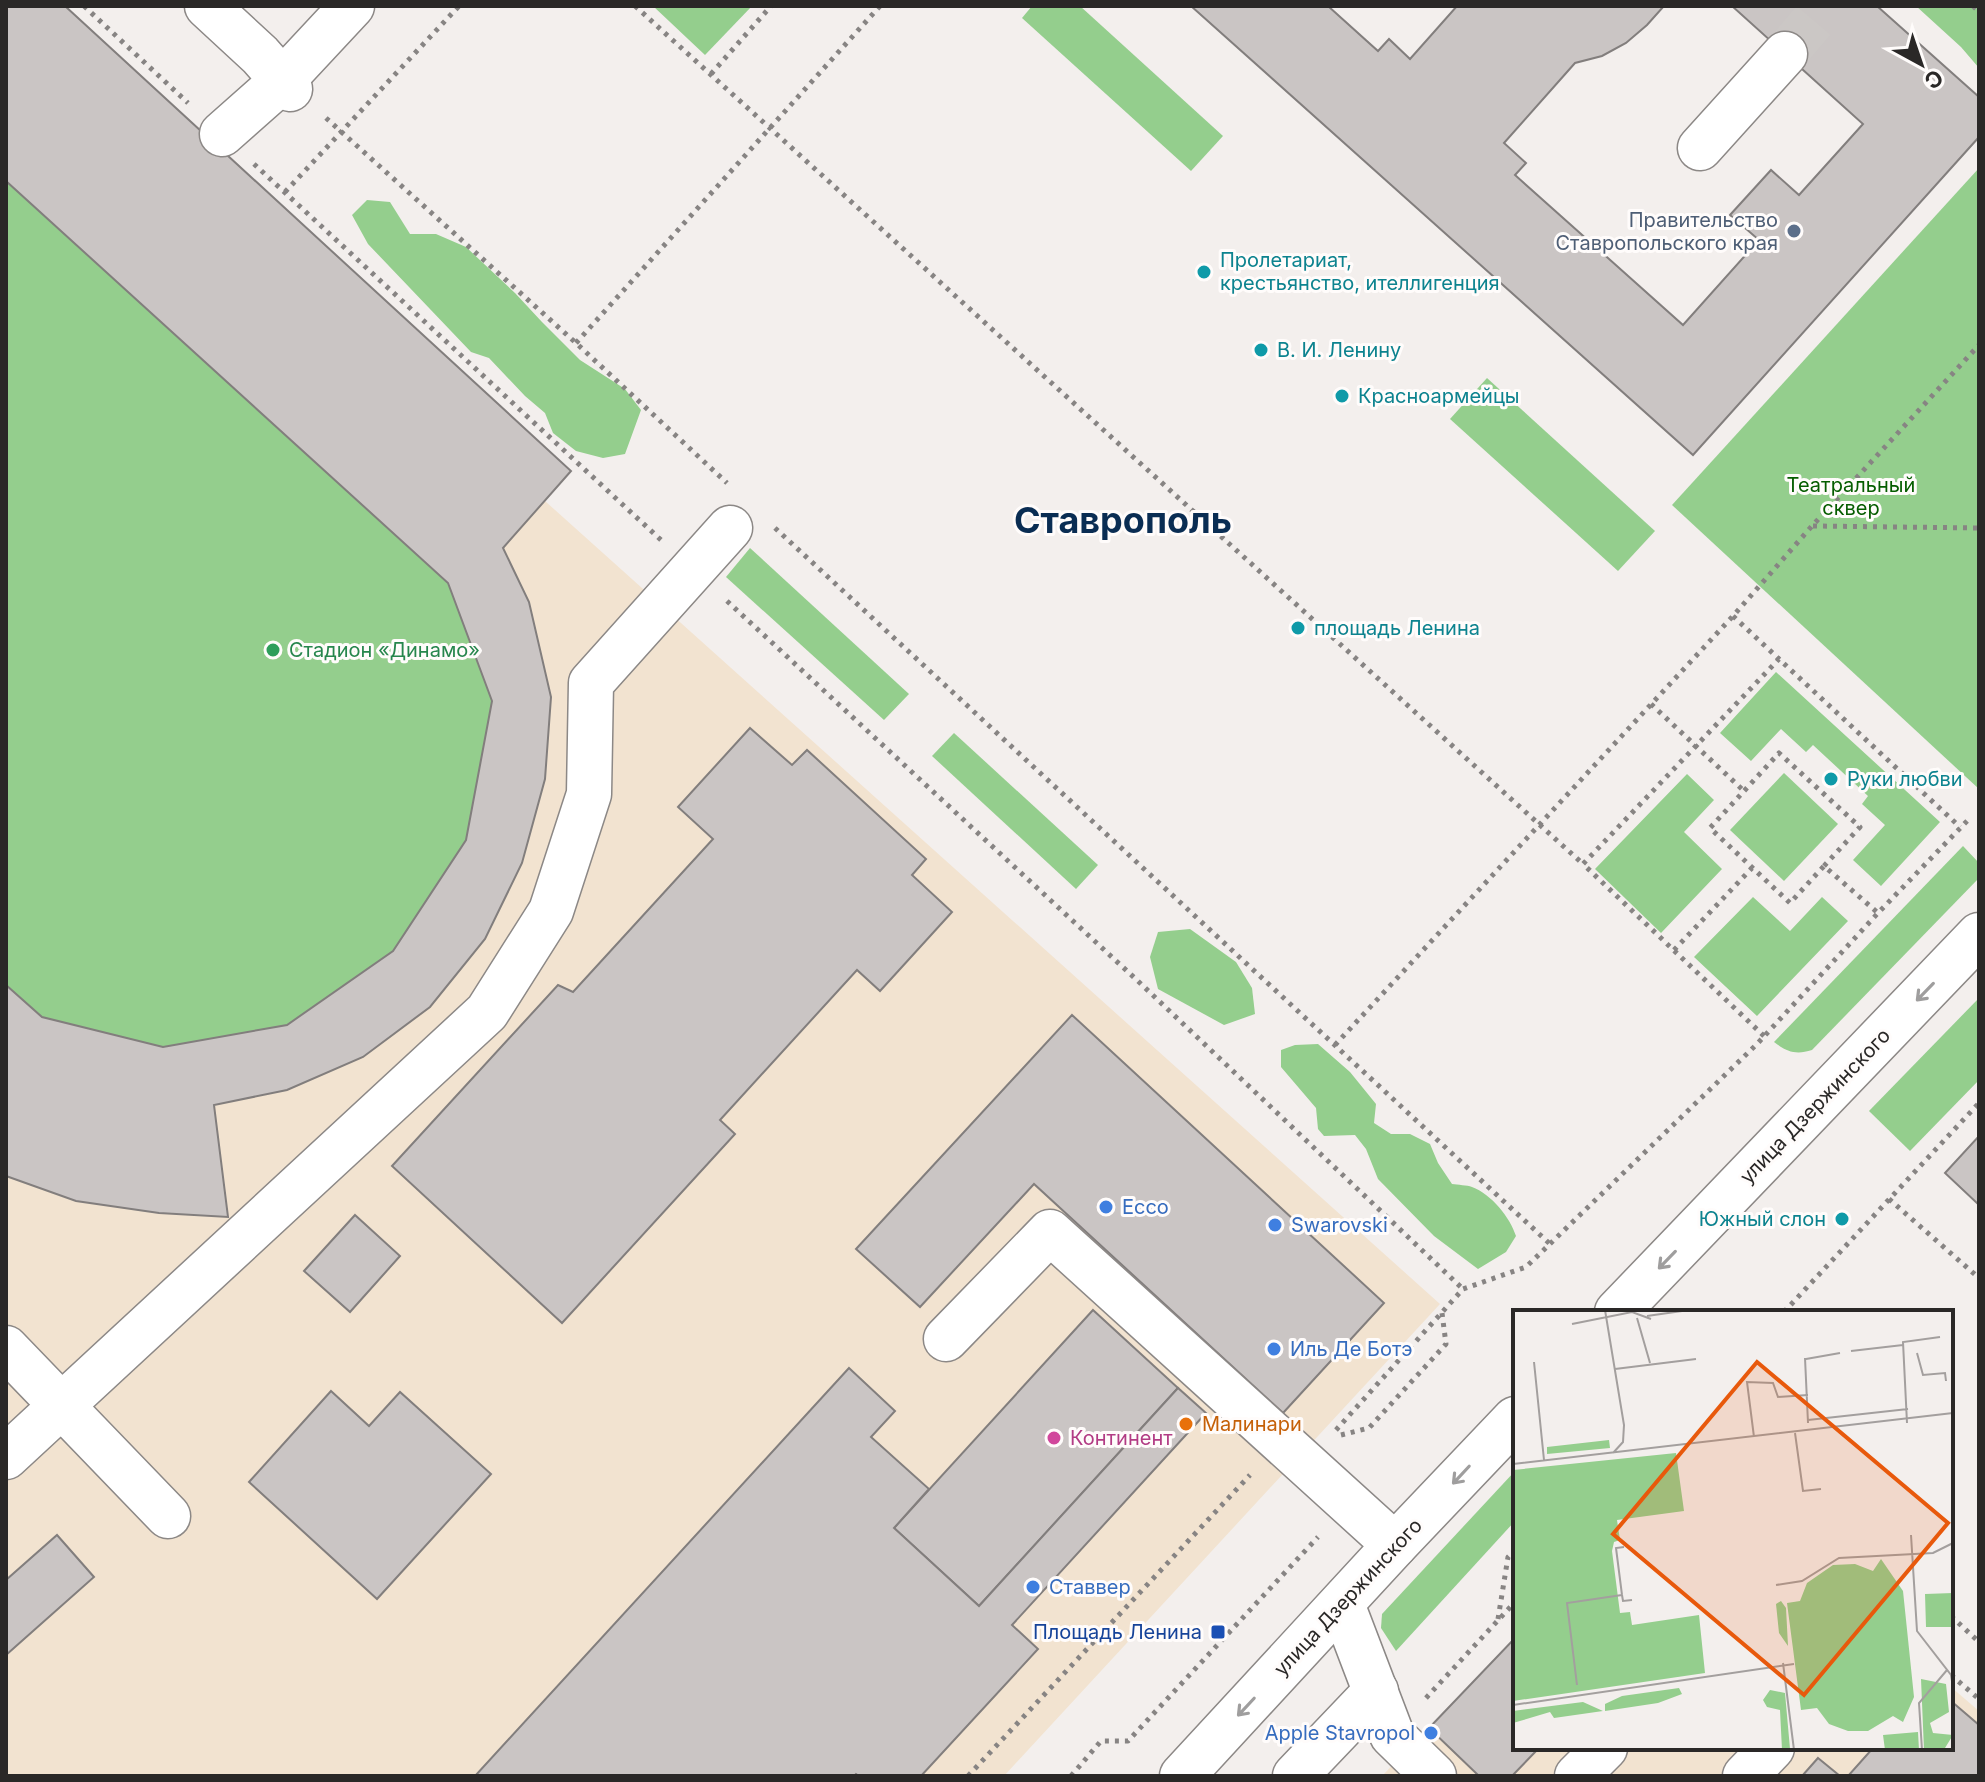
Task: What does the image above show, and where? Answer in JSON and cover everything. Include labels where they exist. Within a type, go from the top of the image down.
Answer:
[{"type":"main road","points":[[207,6],[260,55],[286,85]]},
{"type":"main road","points":[[222,134],[286,85],[352,6]]},
{"type":"main road","points":[[1700,148],[1785,54]]},
{"type":"main road","points":[[6,1457],[487,1012],[551,911],[589,794],[591,683],[693,569],[734,511]]},
{"type":"main road","name":"улица Дзержинского","points":[[1622,1310],[1979,935]]},
{"type":"main road","points":[[946,1339],[1050,1232],[1395,1545]]},
{"type":"main road","points":[[6,1348],[168,1516]]},
{"type":"main road","name":"улица Дзержинского","points":[[1182,1776],[1513,1421]]},
{"type":"main road","points":[[1342,1604],[1392,1735],[1434,1776]]},
{"type":"main road","points":[[1295,1776],[1376,1691]]},
{"type":"main road","points":[[1577,1776],[1603,1750]]},
{"type":"main road","points":[[1745,1776],[1770,1750]]},
{"type":"path","points":[[84,6],[1129,972],[1463,1289]]},
{"type":"path","points":[[285,192],[459,6]]},
{"type":"path","points":[[635,6],[1583,864],[1764,1036]]},
{"type":"path","points":[[710,74],[771,6]]},
{"type":"path","points":[[576,343],[880,6]]},
{"type":"path","points":[[1973,6],[1979,12]]},
{"type":"path","points":[[286,85],[576,343],[734,511]]},
{"type":"path","points":[[1335,1045],[1978,349]]},
{"type":"path","points":[[773,525],[1550,1244]]},
{"type":"path","points":[[1812,526],[1979,528]]},
{"type":"path","points":[[1733,616],[1960,827]]},
{"type":"path","points":[[1583,864],[1779,659]]},
{"type":"path","points":[[1651,704],[1744,791]]},
{"type":"path","points":[[1779,753],[1860,827],[1790,903],[1710,828],[1744,791],[1779,753]]},
{"type":"path","points":[[1442,1312],[1446,1344],[1369,1428],[1328,1438],[1442,1312],[1463,1289],[1526,1267],[1550,1244],[1764,1036],[1969,819]]},
{"type":"path","points":[[1824,866],[1878,913]]},
{"type":"path","points":[[1674,950],[1752,868]]},
{"type":"path","points":[[1786,1310],[1979,1103]]},
{"type":"path","points":[[1889,1199],[1979,1278]]},
{"type":"path","points":[[968,1776],[1281,1442]]},
{"type":"path","points":[[1071,1776],[1101,1741],[1128,1741],[1321,1533]]},
{"type":"path","points":[[1498,1620],[1508,1557],[1513,1552]]},
{"type":"path","points":[[1392,1735],[1513,1604]]},
{"type":"path","points":[[1953,1618],[1979,1642]]},
{"type":"path","points":[[1953,1677],[1979,1699]]},
{"type":"shaded area","points":[[6,6],[65,6],[571,471],[545,501],[1440,1304],[1004,1776],[6,1776]]},
{"type":"shaded area","points":[[1513,1640],[1513,1750],[1953,1750],[1953,1689],[1979,1711],[1979,1776],[1382,1776]]},
{"type":"green space","name":"Стадион «Динамо»","points":[[6,6],[65,6],[571,471],[503,548],[529,602],[551,697],[545,779],[522,863],[485,939],[430,1007],[363,1057],[287,1090],[214,1105],[228,1217],[159,1213],[76,1201],[6,1176]]},
{"type":"green space","points":[[653,6],[752,6],[705,55]]},
{"type":"green space","points":[[1032,6],[1080,6],[1223,136],[1191,171],[1022,18]]},
{"type":"green space","points":[[1916,6],[1979,6],[1979,68],[1961,47]]},
{"type":"green space","name":"Театральный сквер","points":[[1979,168],[1979,789],[1672,505]]},
{"type":"green space","points":[[367,200],[390,202],[410,234],[436,234],[466,247],[580,360],[625,389],[641,410],[625,454],[603,458],[576,451],[553,433],[545,413],[489,358],[471,352],[368,244],[352,215]]},
{"type":"green space","points":[[1487,378],[1655,531],[1618,571],[1450,419]]},
{"type":"green space","points":[[750,548],[909,694],[884,720],[726,577]]},
{"type":"green space","points":[[1776,672],[1940,822],[1881,886],[1853,860],[1885,825],[1862,804],[1868,796],[1813,745],[1806,752],[1781,729],[1751,761],[1720,733]]},
{"type":"green space","points":[[954,733],[1098,865],[1076,889],[932,756]]},
{"type":"green space","points":[[1784,773],[1838,824],[1784,881],[1730,830]]},
{"type":"green space","points":[[1687,774],[1714,800],[1684,832],[1722,869],[1661,933],[1595,869]]},
{"type":"green space","points":[[1963,846],[1979,863],[1979,878],[1812,1050],[1792,1052],[1774,1042]]},
{"type":"green space","points":[[1753,897],[1790,931],[1822,897],[1848,921],[1757,1016],[1694,957]]},
{"type":"green space","points":[[1190,929],[1236,962],[1252,988],[1255,1014],[1224,1025],[1158,989],[1150,957],[1158,932]]},
{"type":"green space","points":[[1979,998],[1979,1080],[1910,1151],[1869,1111]]},
{"type":"green space","points":[[1318,1044],[1350,1072],[1376,1104],[1374,1123],[1391,1134],[1410,1134],[1430,1144],[1452,1184],[1479,1190],[1499,1207],[1516,1236],[1506,1252],[1478,1269],[1434,1236],[1378,1179],[1366,1149],[1355,1135],[1324,1136],[1318,1129],[1316,1108],[1281,1067],[1281,1050],[1295,1045]]},
{"type":"green space","points":[[1513,1473],[1513,1523],[1396,1651],[1381,1628],[1382,1614]]},
{"type":"building","points":[[6,6],[65,6],[571,471],[503,548],[529,602],[551,697],[545,779],[522,863],[485,939],[430,1007],[363,1057],[287,1090],[214,1105],[228,1217],[159,1213],[76,1201],[6,1176],[6,985],[42,1017],[163,1047],[287,1025],[393,951],[466,840],[492,701],[448,583],[6,181]]},
{"type":"building","name":"Правительство Ставропольского края","points":[[1191,6],[1328,6],[1378,51],[1389,39],[1410,59],[1457,6],[1664,6],[1626,43],[1602,56],[1575,63],[1504,143],[1526,163],[1515,175],[1683,325],[1759,240],[1730,215],[1771,170],[1799,195],[1863,124],[1732,6],[1877,6],[1979,97],[1979,137],[1693,455]]},
{"type":"building","points":[[750,728],[792,765],[807,750],[926,859],[912,875],[952,912],[880,991],[857,970],[720,1120],[735,1134],[562,1323],[392,1166],[558,985],[573,992],[713,839],[678,807]]},
{"type":"building","points":[[1072,1015],[1384,1303],[1283,1413],[1034,1184],[920,1307],[856,1249]]},
{"type":"building","points":[[1979,1136],[1979,1205],[1945,1173]]},
{"type":"building","points":[[355,1215],[400,1256],[350,1312],[304,1271]]},
{"type":"building","name":"Континент","points":[[1093,1310],[1178,1388],[979,1606],[894,1528]]},
{"type":"building","points":[[849,1368],[895,1411],[871,1437],[929,1489],[894,1528],[979,1606],[1178,1388],[1206,1413],[1012,1625],[1038,1649],[921,1776],[475,1776]]},
{"type":"building","points":[[331,1391],[369,1426],[400,1392],[491,1474],[377,1599],[249,1482]]},
{"type":"building","points":[[57,1535],[94,1577],[6,1655],[6,1580]]},
{"type":"building","points":[[1513,1640],[1513,1750],[1537,1750],[1512,1776],[1479,1776],[1429,1728]]},
{"type":"building","points":[[1953,1703],[1979,1725],[1979,1776],[1848,1776],[1871,1750],[1953,1750]]},
{"type":"building","points":[[1818,1758],[1840,1776],[1802,1776]]},
{"type":"tunnel","points":[[1785,54],[1826,6]]},
{"type":"place","name":"Правительство Ставропольского края","points":[[1794,231]]},
{"type":"place","name":"Пролетариат, крестьянство, ителлигенция","points":[[1204,272]]},
{"type":"place","name":"В. И. Ленину","points":[[1261,350]]},
{"type":"place","name":"Красноармейцы","points":[[1342,396]]},
{"type":"place","name":"площадь Ленина","points":[[1298,628]]},
{"type":"place","name":"Стадион «Динамо»","points":[[273,650]]},
{"type":"place","name":"Руки любви","points":[[1831,779]]},
{"type":"place","name":"Ecco","points":[[1106,1207]]},
{"type":"place","name":"Южный слон","points":[[1842,1219]]},
{"type":"place","name":"Swarovski","points":[[1275,1225]]},
{"type":"place","name":"Иль Де Ботэ","points":[[1274,1349]]},
{"type":"place","name":"Малинари","points":[[1186,1424]]},
{"type":"place","name":"Континент","points":[[1054,1438]]},
{"type":"place","name":"Ставвер","points":[[1033,1587]]},
{"type":"place","name":"Площадь Ленина","points":[[1218,1632]]},
{"type":"place","name":"Apple Stavropol","points":[[1431,1733]]},
{"type":"district","name":"Ставрополь","points":[[1123,520]]}]
